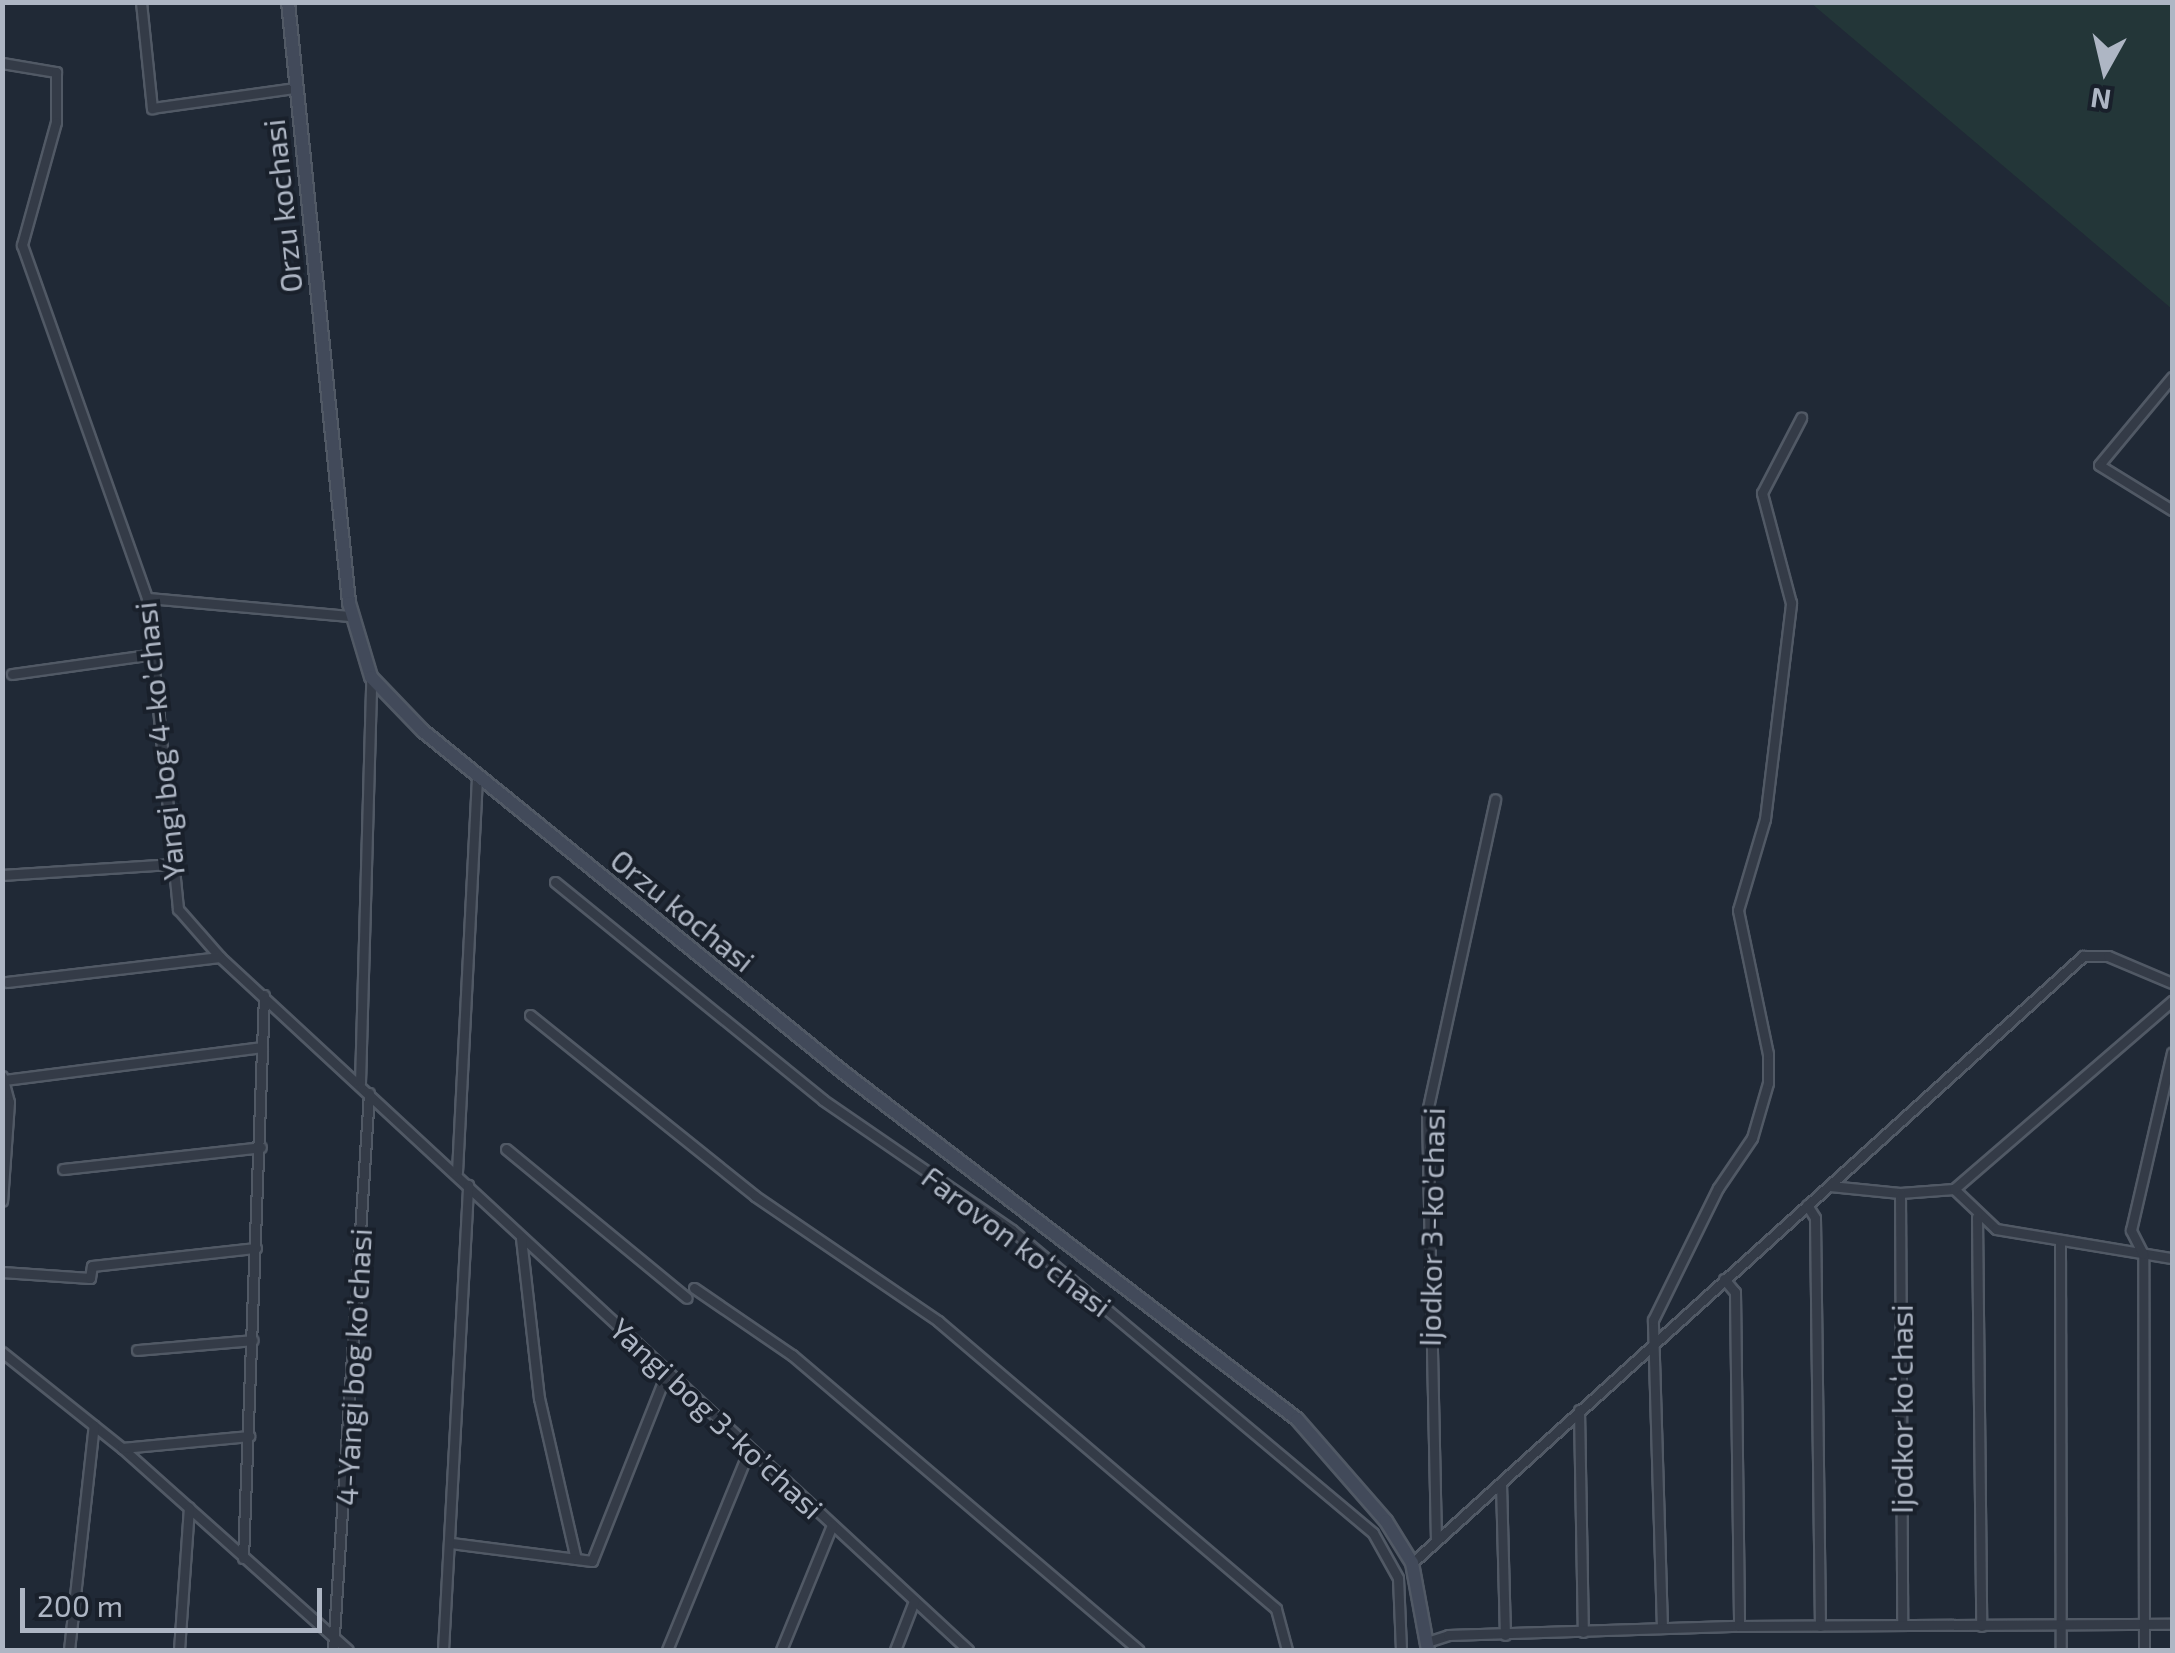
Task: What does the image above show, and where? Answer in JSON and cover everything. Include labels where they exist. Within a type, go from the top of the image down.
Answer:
[{"type":"main road","name":"Orzu kochasi","points":[[288,2],[350,616],[371,677],[478,776],[843,1072],[1296,1419],[1386,1522],[1412,1563],[1428,1646]]},
{"type":"street","points":[[141,2],[152,108],[295,88]]},
{"type":"street","name":"Yangi bog 4-koʼchasi","points":[[2,62],[56,72],[56,122],[22,246],[147,598],[155,654],[170,864],[178,908],[220,957],[468,1185]]},
{"type":"street","points":[[2172,377],[2099,465],[2172,510]]},
{"type":"street","points":[[1662,1628],[1656,1305],[1752,1138],[1768,1083],[1768,1054],[1738,910],[1765,819],[1791,603],[1762,493],[1801,418]]},
{"type":"street","points":[[147,598],[350,616]]},
{"type":"street","points":[[12,674],[155,654]]},
{"type":"street","points":[[360,1083],[371,677]]},
{"type":"street","points":[[457,1172],[478,776]]},
{"type":"street","name":"Ijodkor 3-koʼchasi","points":[[1436,1542],[1427,1112],[1495,799]]},
{"type":"street","points":[[2,876],[170,864]]},
{"type":"street","name":"Farovon koʻchasi","points":[[555,882],[823,1100],[1012,1230],[1372,1533],[1398,1578],[1402,1650]]},
{"type":"street","points":[[1412,1563],[2083,956],[2108,956],[2158,981],[2172,982]]},
{"type":"street","points":[[7,982],[220,957]]},
{"type":"street","points":[[1830,1186],[1900,1193],[1954,1188],[2172,999],[2158,981]]},
{"type":"street","points":[[243,1558],[264,995]]},
{"type":"street","points":[[530,1015],[755,1196],[938,1321],[1276,1609],[1287,1650]]},
{"type":"street","points":[[2,1201],[4,1078],[262,1047]]},
{"type":"street","points":[[2144,1650],[2142,1254],[2131,1230],[2172,1053]]},
{"type":"street","name":"4-Yangi bog koʼchasi","points":[[335,1646],[368,1093]]},
{"type":"street","points":[[63,1169],[261,1147]]},
{"type":"street","points":[[506,1149],[687,1298]]},
{"type":"street","points":[[443,1650],[468,1185]]},
{"type":"street","name":"Yangi bog 3-koʼchasi","points":[[468,1185],[968,1650]]},
{"type":"street","points":[[1954,1188],[1977,1217],[1996,1229],[2172,1258]]},
{"type":"street","name":"Ijodkor koʻchasi","points":[[1900,1193],[1902,1624]]},
{"type":"street","points":[[1807,1204],[1815,1218],[1820,1626]]},
{"type":"street","points":[[1977,1217],[1981,1626]]},
{"type":"street","points":[[521,1238],[538,1386],[576,1559]]},
{"type":"street","points":[[2060,1242],[2061,1650]]},
{"type":"street","points":[[2,1272],[90,1278],[92,1266],[256,1248]]},
{"type":"street","points":[[1724,1280],[1735,1292],[1739,1626]]},
{"type":"street","points":[[694,1288],[792,1355],[1139,1650]]},
{"type":"street","points":[[136,1350],[253,1340]]},
{"type":"street","points":[[2,1352],[122,1448],[335,1646],[348,1650]]},
{"type":"street","points":[[451,1543],[595,1558],[667,1372]]},
{"type":"street","points":[[1579,1410],[1583,1632]]},
{"type":"street","points":[[69,1650],[94,1425]]},
{"type":"street","points":[[122,1448],[249,1436]]},
{"type":"street","points":[[666,1650],[750,1448]]},
{"type":"street","points":[[1500,1483],[1505,1635]]},
{"type":"street","points":[[179,1650],[189,1507]]},
{"type":"street","points":[[781,1650],[832,1525]]},
{"type":"street","points":[[895,1650],[914,1602]]},
{"type":"street","points":[[1428,1646],[1448,1635],[1662,1628],[2172,1624]]},
{"type":"shaded area","points":[[1811,3],[2172,3],[2172,309],[1850,36]]}]
